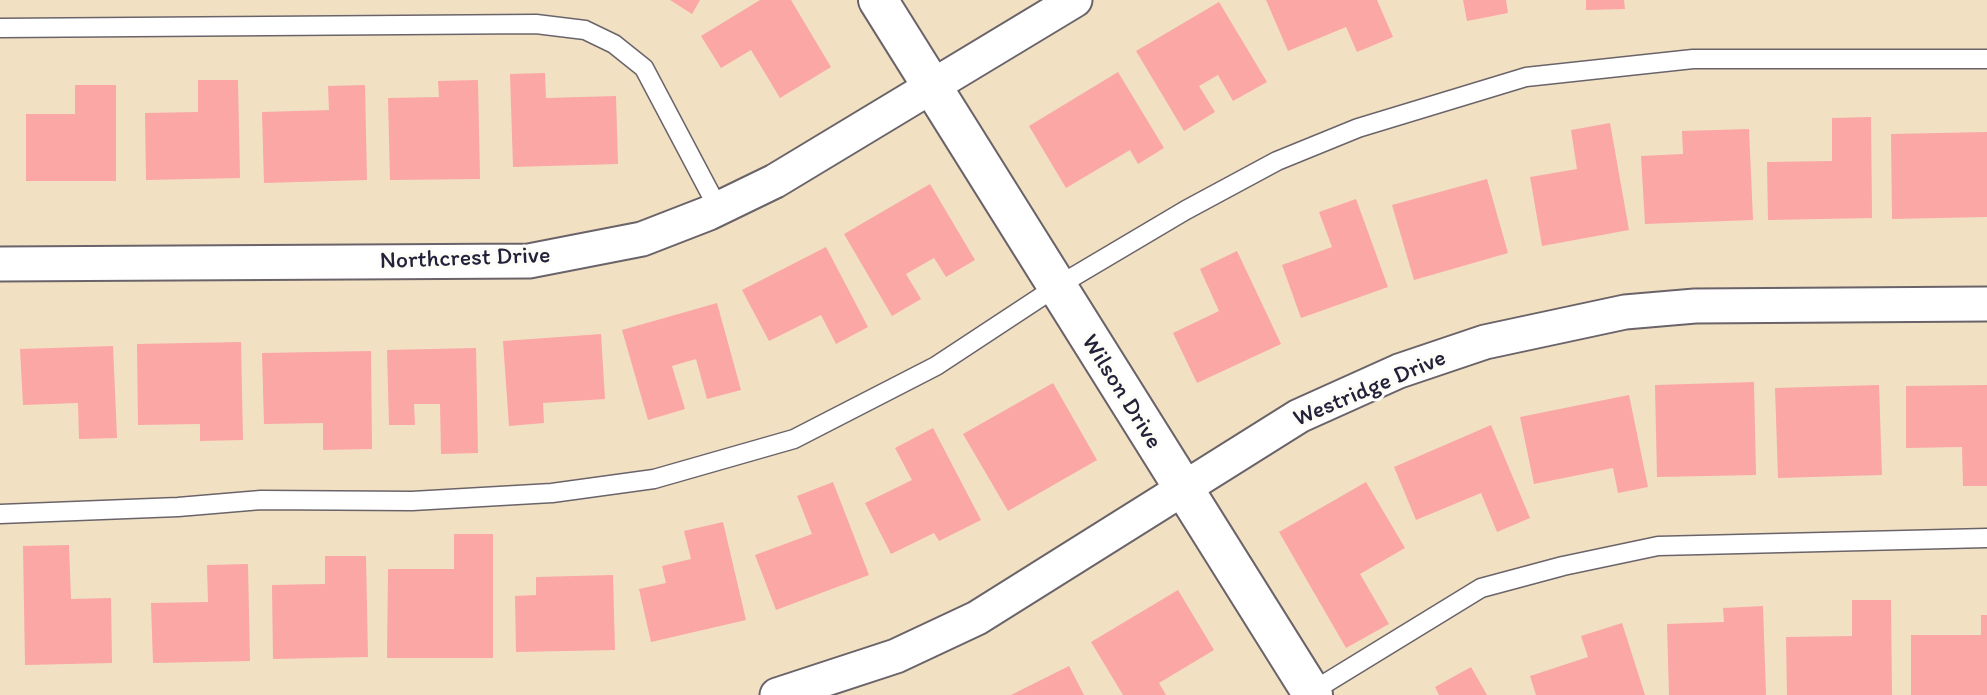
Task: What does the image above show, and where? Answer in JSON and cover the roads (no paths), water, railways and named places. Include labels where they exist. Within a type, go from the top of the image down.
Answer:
[{"type":"street","name":"Wilson Drive","points":[[878,0],[1310,694]]},
{"type":"street","name":"Northcrest Drive","points":[[0,264],[529,261],[642,239],[775,181],[1075,0]]},
{"type":"street","name":"Westridge Drive","points":[[777,695],[896,656],[977,618],[1183,492],[1299,416],[1399,371],[1485,342],[1555,324],[1625,312],[1695,306],[1987,304]]},
{"type":"lane","points":[[0,28],[536,24],[584,30],[614,44],[644,68],[718,208]]},
{"type":"lane","points":[[0,514],[178,508],[261,500],[412,501],[552,493],[654,479],[794,439],[936,366],[1056,286],[1186,210],[1277,161],[1358,128],[1526,76],[1693,59],[1987,59]]},
{"type":"lane","points":[[1310,694],[1481,588],[1563,566],[1658,547],[1987,538]]}]
